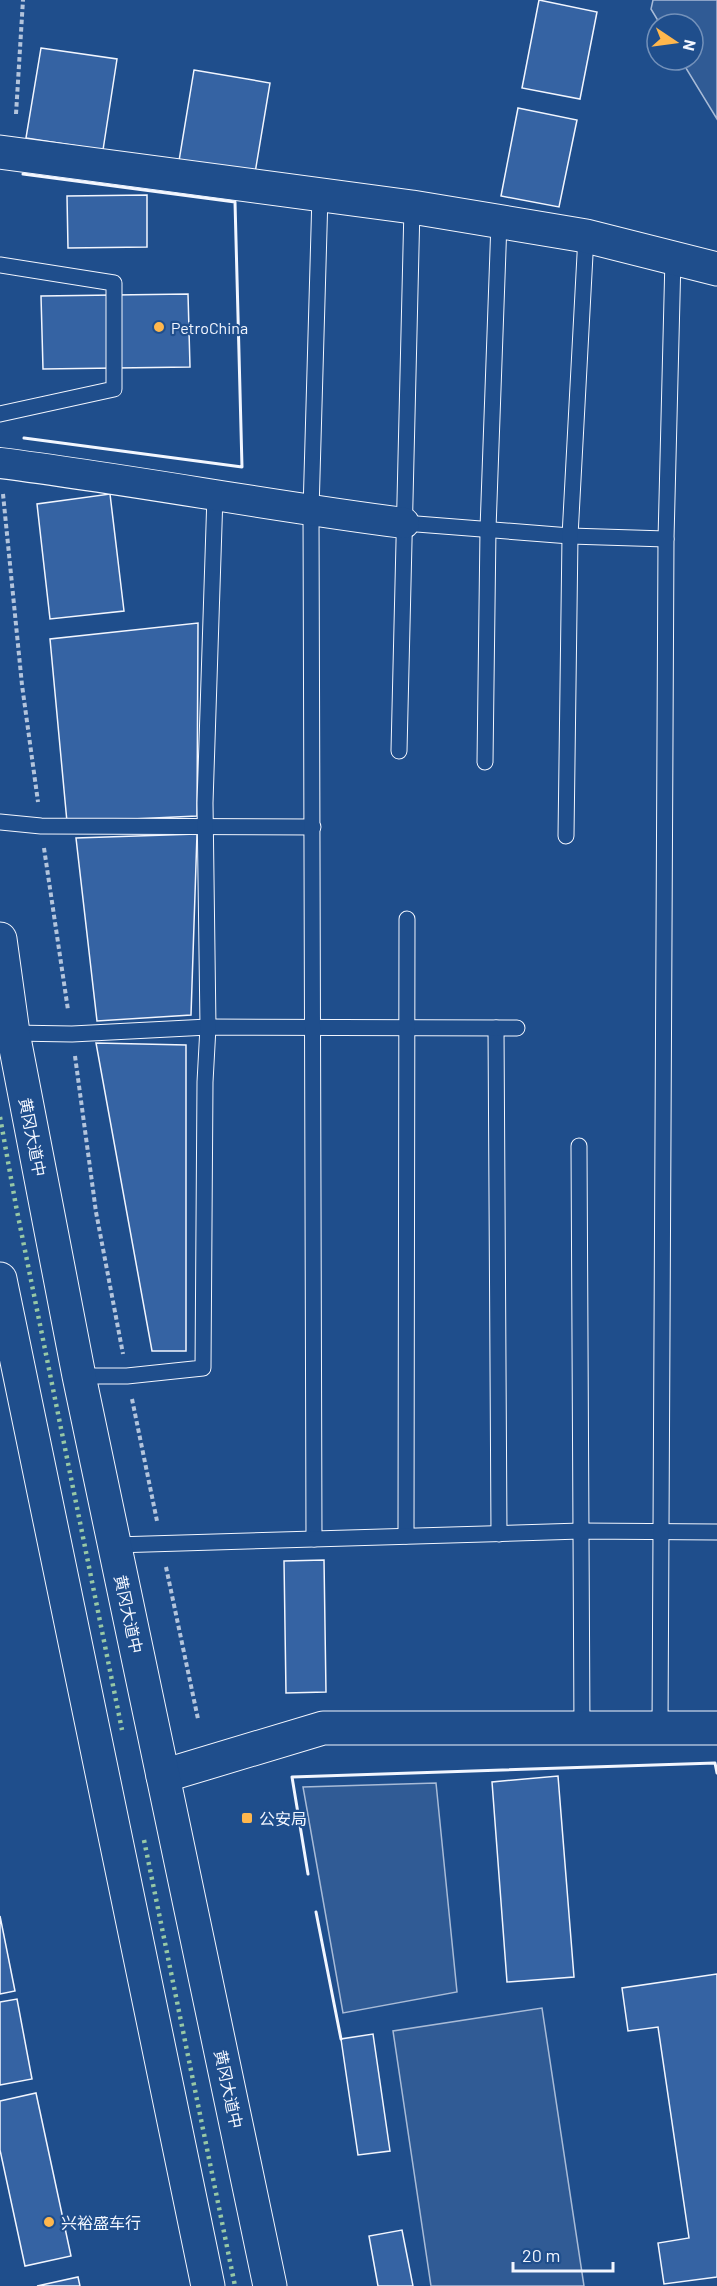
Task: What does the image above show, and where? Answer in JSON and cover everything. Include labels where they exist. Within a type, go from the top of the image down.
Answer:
[{"type":"main road","points":[[0,152],[412,207],[586,236],[717,269]]},
{"type":"main road","name":"黄冈大道中","points":[[0,939],[13,1033],[80,1376],[270,2286]]},
{"type":"main road","points":[[0,1279],[208,2286]]},
{"type":"main road","points":[[163,1776],[323,1728],[717,1728]]},
{"type":"street","points":[[1,477],[100,476],[311,511],[404,523]]},
{"type":"lane","points":[[314,1539],[311,511],[320,195]]},
{"type":"lane","points":[[399,752],[412,207]]},
{"type":"lane","points":[[485,762],[488,530],[499,222]]},
{"type":"lane","points":[[566,836],[570,536],[586,236]]},
{"type":"lane","points":[[660,1728],[666,539],[673,258]]},
{"type":"lane","points":[[0,265],[114,283],[114,389],[0,414]]},
{"type":"lane","points":[[80,1376],[127,1376],[203,1368],[205,1082],[208,1027],[205,826],[215,495]]},
{"type":"lane","points":[[404,523],[570,536],[666,539]]},
{"type":"lane","points":[[0,822],[41,826],[313,827]]},
{"type":"lane","points":[[406,1536],[407,918]]},
{"type":"lane","points":[[13,1033],[72,1034],[208,1027],[517,1028]]},
{"type":"lane","points":[[496,1028],[499,1534]]},
{"type":"lane","points":[[579,1146],[582,1729]]},
{"type":"lane","points":[[115,1545],[581,1531],[717,1533]]},
{"type":"path","points":[[16,114],[23,0]]},
{"type":"path","points":[[1,477],[21,674],[96,1212],[127,1376],[198,1719]]},
{"type":"shaded area","points":[[653,0],[717,0],[717,119],[688,72],[705,72],[705,12],[653,12],[651,9]]},
{"type":"shaded area","points":[[436,1783],[457,1992],[343,2013],[303,1787]]},
{"type":"shaded area","points":[[542,2008],[584,2286],[431,2286],[393,2031]]},
{"type":"building","points":[[539,0],[597,12],[580,99],[522,88]]},
{"type":"building","points":[[41,48],[117,59],[103,150],[26,138]]},
{"type":"building","points":[[194,70],[270,83],[255,173],[179,161]]},
{"type":"building","points":[[518,108],[577,120],[559,207],[501,196]]},
{"type":"building","points":[[147,195],[147,247],[68,248],[67,196]]},
{"type":"building","points":[[188,294],[190,367],[43,369],[41,296]]},
{"type":"building","points":[[110,494],[124,611],[50,619],[37,504]]},
{"type":"building","points":[[198,623],[197,816],[67,822],[50,639]]},
{"type":"building","points":[[197,834],[191,1015],[97,1021],[76,838]]},
{"type":"building","points":[[96,1043],[186,1045],[186,1351],[152,1351]]},
{"type":"building","points":[[324,1560],[326,1692],[286,1693],[284,1561]]},
{"type":"building","points":[[558,1776],[574,1977],[507,1982],[492,1782]]},
{"type":"building","points":[[0,1916],[15,1991],[0,1994]]},
{"type":"building","points":[[717,1974],[717,2277],[664,2284],[658,2243],[689,2238],[658,2027],[628,2031],[622,1988]]},
{"type":"building","points":[[17,1999],[32,2079],[0,2085],[0,2002]]},
{"type":"building","points":[[373,2034],[390,2151],[358,2155],[341,2039]]},
{"type":"building","points":[[36,2093],[71,2256],[25,2266],[0,2150],[0,2101]]},
{"type":"building","points":[[402,2230],[413,2286],[378,2286],[369,2236]]},
{"type":"building","points":[[78,2277],[80,2286],[37,2286]]},
{"type":"hedge","points":[[0,1117],[122,1730]]},
{"type":"hedge","points":[[144,1840],[235,2286]]},
{"type":"wall","points":[[23,174],[235,202],[242,467],[24,438]]},
{"type":"wall","points":[[308,1874],[292,1777],[715,1763],[717,1773]]},
{"type":"wall","points":[[316,1912],[341,2039]]},
{"type":"place","name":"PetroChina","points":[[159,327]]},
{"type":"place","name":"公安局","points":[[247,1818]]},
{"type":"place","name":"兴裕盛车行","points":[[49,2222]]}]
